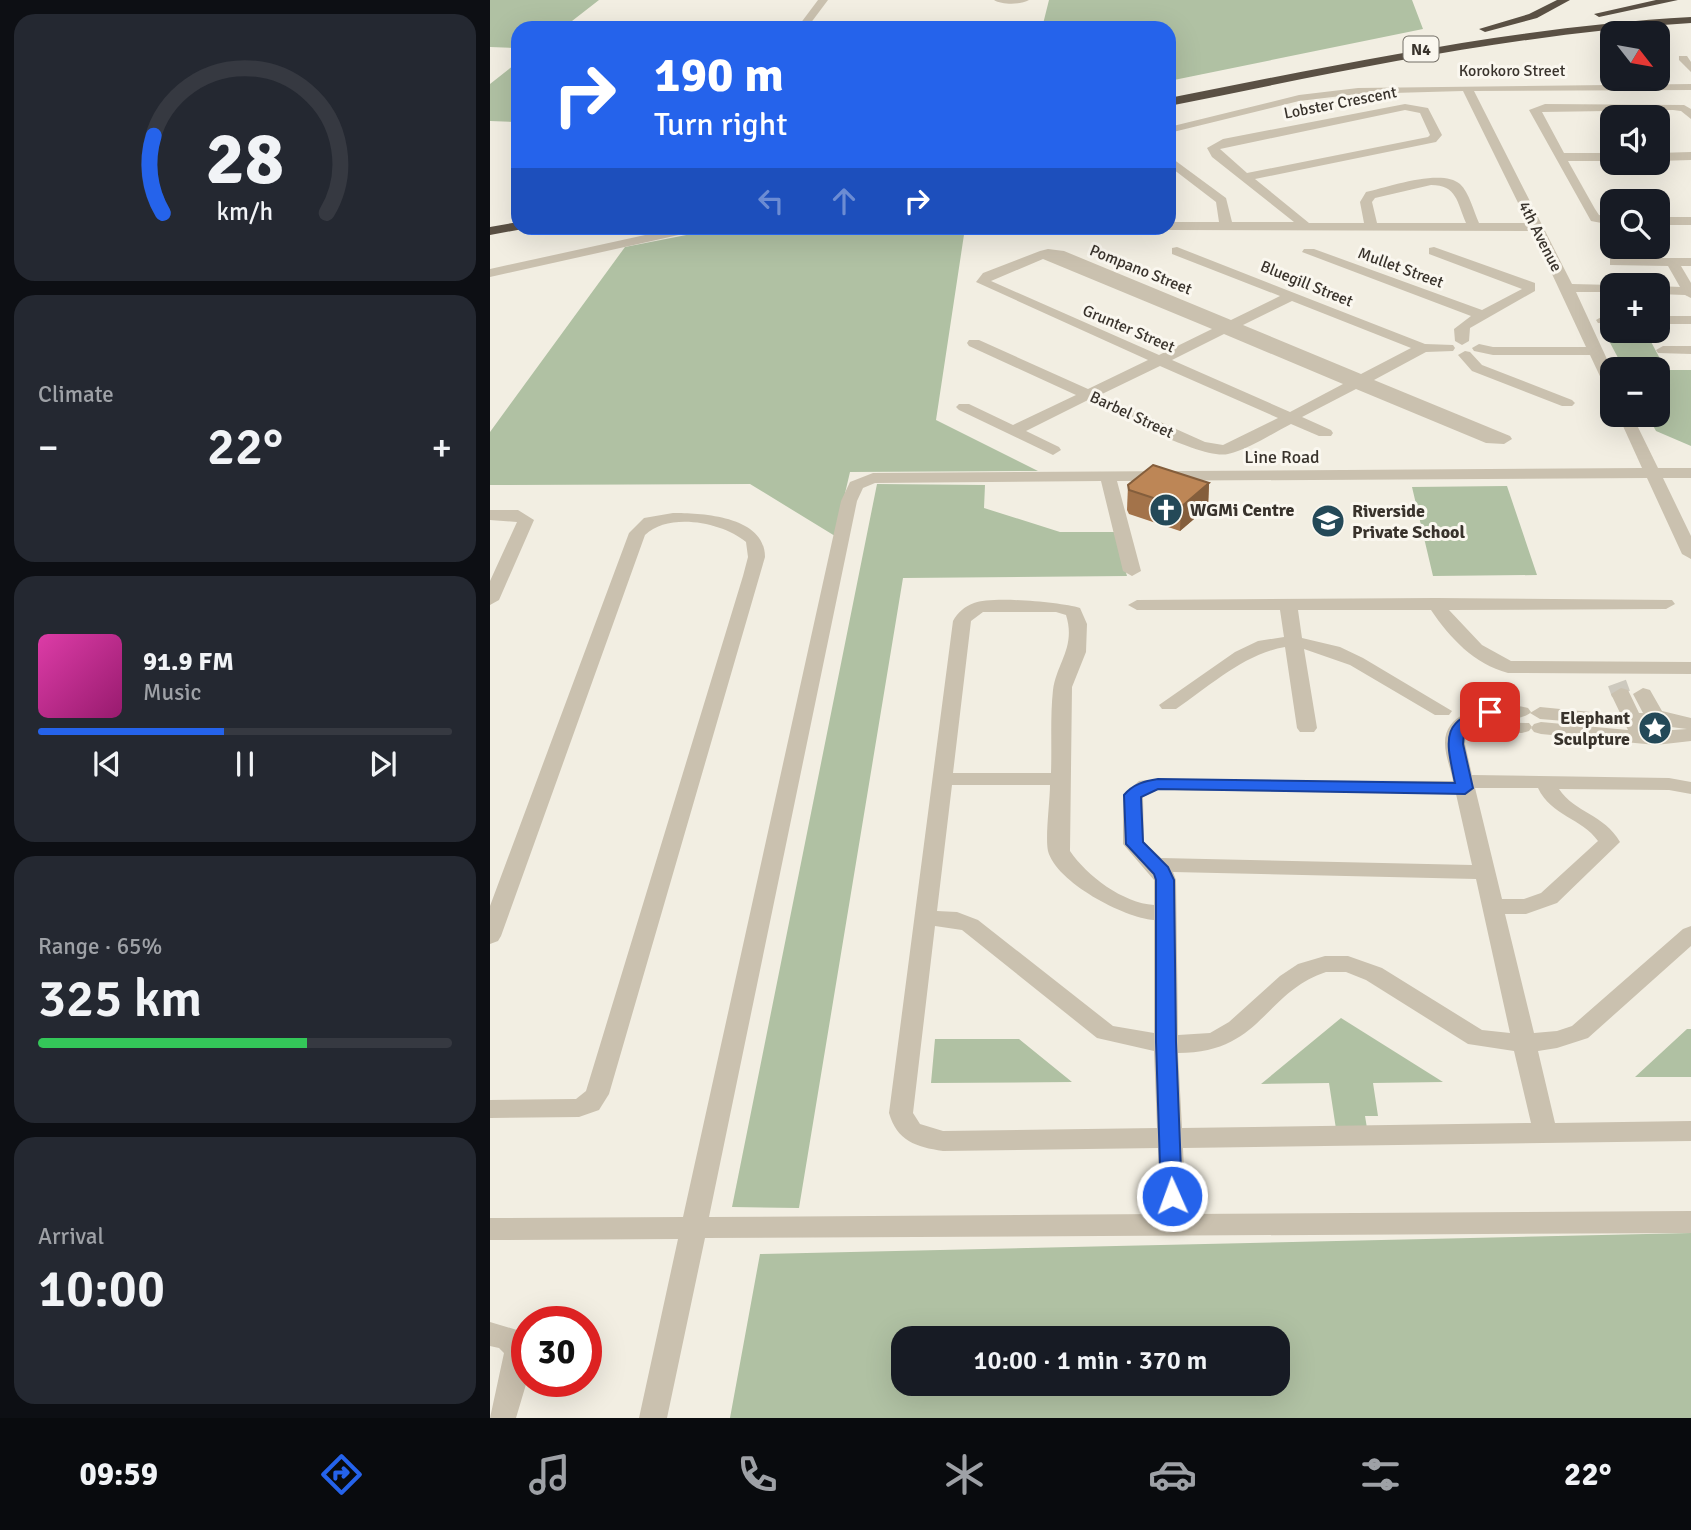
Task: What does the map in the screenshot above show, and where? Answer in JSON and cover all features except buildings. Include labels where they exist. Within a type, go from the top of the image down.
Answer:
[{"type":"highway","points":[[1217,90],[1508,23],[1546,10],[1565,0]]},
{"type":"highway","name":"N4","points":[[1176,99],[1673,0]]},
{"type":"highway","points":[[1176,99],[1520,36],[1591,26],[1691,20]]},
{"type":"highway","points":[[490,231],[511,227]]},
{"type":"street","points":[[807,21],[823,0]]},
{"type":"street","points":[[999,0],[1024,1]]},
{"type":"street","points":[[1683,58],[1691,69]]},
{"type":"street","name":"Korokoro Street","points":[[1176,128],[1309,96],[1373,90],[1691,87]]},
{"type":"street","name":"4th Avenue","points":[[1466,88],[1569,292],[1600,362]]},
{"type":"street","name":"Lobster Crescent","points":[[1247,177],[1426,142],[1436,135],[1424,110],[1409,107],[1223,143],[1213,148],[1216,154],[1307,227]]},
{"type":"street","points":[[1600,220],[1591,214],[1536,117],[1535,110],[1674,107],[1684,108],[1691,116]]},
{"type":"street","points":[[1670,157],[1691,156]]},
{"type":"street","points":[[1559,157],[1600,157]]},
{"type":"street","points":[[1176,165],[1222,201],[1226,226]]},
{"type":"street","points":[[1372,228],[1366,202],[1370,195],[1440,180],[1457,187],[1475,228]]},
{"type":"street","points":[[1670,221],[1691,221]]},
{"type":"street","points":[[1176,226],[1475,228],[1504,233],[1537,230]]},
{"type":"street","points":[[490,273],[661,235]]},
{"type":"street","name":"Bluegill Street","points":[[1177,251],[1423,348]]},
{"type":"street","points":[[1434,251],[1530,286],[1528,291],[1481,315],[1461,329],[1466,348],[1477,368],[1567,403]]},
{"type":"street","name":"Mullet Street","points":[[1309,252],[1481,315]]},
{"type":"street","name":"Pompano Street","points":[[1045,254],[1045,257],[1187,310],[1470,427]]},
{"type":"street","name":"Grunter Street","points":[[1045,254],[988,276],[983,282],[1325,433]]},
{"type":"street","points":[[1615,262],[1691,262]]},
{"type":"street","points":[[1672,262],[1690,292]]},
{"type":"street","points":[[1670,291],[1690,292]]},
{"type":"street","points":[[1569,292],[1600,292]]},
{"type":"street","points":[[1013,431],[1292,296]]},
{"type":"street","points":[[1670,320],[1691,320]]},
{"type":"street","name":"Barbel Street","points":[[974,343],[1202,446],[1217,450],[1238,445],[1423,348]]},
{"type":"street","points":[[1423,348],[1493,351],[1593,347]]},
{"type":"street","points":[[1663,350],[1691,350]]},
{"type":"street","points":[[964,407],[1054,450]]},
{"type":"street","points":[[1631,427],[1691,554]]},
{"type":"street","name":"Line Road","points":[[873,478],[1691,473]]},
{"type":"street","points":[[1108,477],[1132,571]]},
{"type":"street","points":[[653,1418],[849,501],[856,485],[873,478]]},
{"type":"street","points":[[490,515],[517,515],[526,520],[490,600]]},
{"type":"street","points":[[490,936],[637,533],[650,522],[669,519],[712,521],[744,533],[756,547],[752,576],[597,1094],[590,1103],[579,1108],[490,1110]]},
{"type":"street","points":[[1436,603],[1454,632],[1501,665],[1617,682],[1639,682],[1691,668]]},
{"type":"street","points":[[1137,605],[1666,604]]},
{"type":"street","points":[[1288,605],[1307,728]]},
{"type":"street","points":[[1164,913],[1143,912],[1124,905],[1062,859],[1059,851],[1063,687],[1077,652],[1078,624],[1074,612],[1057,607],[980,607],[965,615],[962,621],[901,1113],[904,1125],[913,1135],[943,1141],[1691,1131]]},
{"type":"street","points":[[1169,705],[1252,651],[1272,644],[1294,642],[1342,655],[1442,712]]},
{"type":"street","points":[[1617,682],[1631,719],[1643,735],[1656,739]]},
{"type":"street","points":[[1639,682],[1654,715],[1667,720]]},
{"type":"street","points":[[1545,1132],[1464,785],[1455,744],[1456,733],[1478,727],[1531,720],[1631,719],[1691,724]]},
{"type":"street","points":[[1531,720],[1656,739],[1691,735]]},
{"type":"street","points":[[944,779],[1060,779]]},
{"type":"street","points":[[1173,1225],[1166,1042],[1165,880],[1155,864],[1134,844],[1133,795],[1146,786],[1546,783],[1669,784],[1691,788]]},
{"type":"street","points":[[1492,906],[1526,907],[1549,898],[1609,842],[1602,830],[1558,803],[1546,783]]},
{"type":"street","points":[[1155,864],[1485,872]]},
{"type":"street","points":[[927,918],[957,920],[970,925],[1105,1032],[1121,1039],[1166,1042],[1214,1042],[1306,969],[1332,963],[1360,967],[1374,974],[1476,1038],[1522,1041],[1567,1039],[1580,1032],[1691,934]]},
{"type":"street","points":[[490,1229],[1691,1223]]},
{"type":"street","points":[[490,1334],[507,1338],[518,1349],[516,1369],[502,1418]]},
{"type":"green space","points":[[490,0],[599,0],[572,21],[511,21],[511,48],[490,47]]},
{"type":"green space","points":[[1049,0],[1412,0],[1423,29],[1176,80],[1176,21],[1044,21]]},
{"type":"green space","points":[[511,68],[511,122],[490,121],[490,84]]},
{"type":"green space","points":[[686,235],[964,235],[936,420],[1038,471],[850,472],[835,536],[750,484],[490,485],[490,432],[625,247]]},
{"type":"green space","points":[[1610,343],[1652,343],[1659,357],[1618,357]]},
{"type":"green space","points":[[1670,370],[1691,370],[1691,446],[1656,431],[1654,427],[1670,427]]},
{"type":"green space","points":[[877,484],[985,485],[984,508],[1060,532],[1114,532],[1127,576],[903,578],[799,1208],[732,1207]]},
{"type":"green space","points":[[1507,486],[1537,575],[1433,576],[1412,487]]},
{"type":"green space","points":[[1341,1018],[1443,1082],[1373,1083],[1378,1116],[1365,1116],[1367,1128],[1336,1129],[1329,1083],[1261,1084]]},
{"type":"green space","points":[[1687,1029],[1691,1029],[1691,1077],[1635,1077]]},
{"type":"green space","points":[[935,1039],[1019,1039],[1072,1082],[931,1083]]},
{"type":"green space","points":[[1691,1233],[1691,1418],[730,1418],[760,1254]]},
{"type":"tunnel","points":[[1617,683],[1621,694]]},
{"type":"place","name":"WGMi Centre","points":[[1166,510]]},
{"type":"place","name":"Riverside Private School","points":[[1328,521]]},
{"type":"place","name":"Elephant Sculpture","points":[[1655,728]]},
{"type":"route","points":[[1172,1196],[1166,1042],[1165,880],[1162,872],[1147,860],[1134,844],[1131,803],[1133,795],[1146,786],[1158,784],[1465,788],[1455,744],[1456,733],[1461,724],[1490,712]]}]
